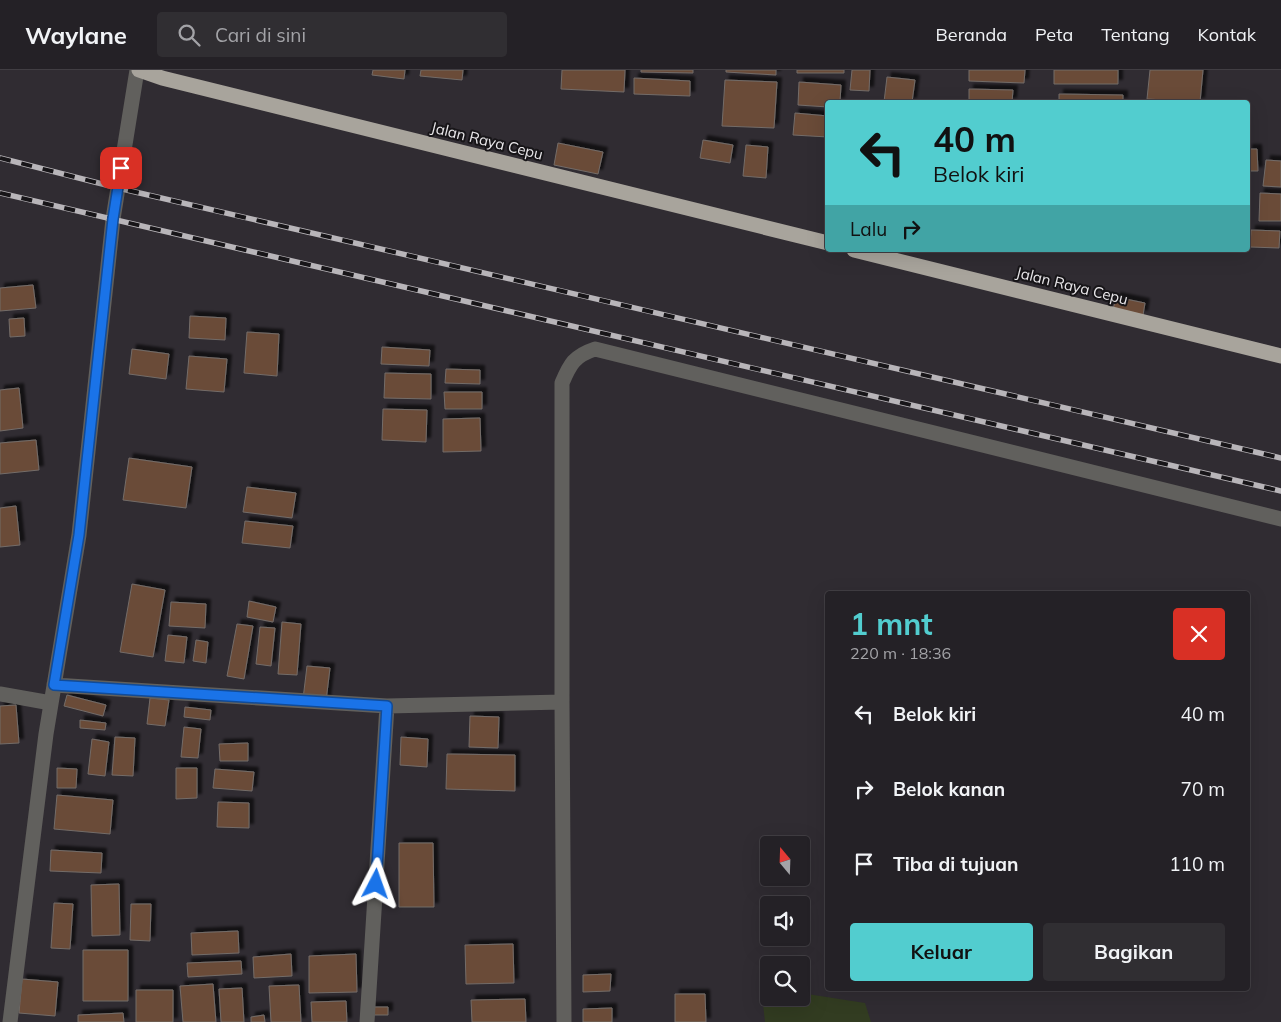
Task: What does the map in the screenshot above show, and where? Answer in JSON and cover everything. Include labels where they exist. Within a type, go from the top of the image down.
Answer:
[{"type":"highway","name":"Jalan Raya Cepu","points":[[138,70],[162,78],[825,242]]},
{"type":"highway","name":"Jalan Raya Cepu","points":[[862,252],[1281,356]]},
{"type":"street","points":[[10,1022],[51,703],[79,535],[113,219],[138,70]]},
{"type":"street","points":[[564,1022],[562,383],[570,366],[581,354],[595,349],[1281,519]]},
{"type":"street","points":[[54,685],[387,706],[562,702]]},
{"type":"street","points":[[0,694],[51,703]]},
{"type":"street","points":[[367,1022],[387,706]]},
{"type":"green space","points":[[810,994],[865,1003],[871,1022],[765,1022],[763,1006],[810,1006]]},
{"type":"building","points":[[373,70],[405,70],[404,79],[372,75]]},
{"type":"building","points":[[421,70],[463,70],[462,80],[420,76]]},
{"type":"building","points":[[562,70],[625,70],[624,92],[561,89]]},
{"type":"building","points":[[641,70],[693,70],[693,73],[641,72]]},
{"type":"building","points":[[726,70],[776,70],[776,75],[726,72]]},
{"type":"building","points":[[797,70],[844,70],[844,73],[797,73]]},
{"type":"building","points":[[852,70],[870,70],[869,91],[850,90]]},
{"type":"building","points":[[969,70],[1025,70],[1024,83],[969,81]]},
{"type":"building","points":[[1054,70],[1118,70],[1118,84],[1054,84]]},
{"type":"building","points":[[1150,70],[1203,70],[1200,100],[1147,99]]},
{"type":"building","points":[[887,77],[915,80],[912,100],[884,100]]},
{"type":"building","points":[[634,78],[690,81],[690,96],[634,94]]},
{"type":"building","points":[[725,80],[777,82],[774,128],[722,126]]},
{"type":"building","points":[[799,82],[841,85],[840,100],[825,100],[825,107],[798,105]]},
{"type":"building","points":[[969,89],[1013,90],[1012,100],[969,100]]},
{"type":"building","points":[[1059,94],[1123,95],[1123,100],[1059,100]]},
{"type":"building","points":[[795,113],[825,116],[825,137],[793,135]]},
{"type":"building","points":[[703,140],[733,145],[730,163],[700,158]]},
{"type":"building","points":[[558,143],[603,152],[598,174],[554,165]]},
{"type":"building","points":[[746,145],[768,147],[766,178],[743,176]]},
{"type":"building","points":[[1250,149],[1257,149],[1258,171],[1250,171]]},
{"type":"building","points":[[1266,160],[1281,161],[1281,187],[1263,186]]},
{"type":"building","points":[[1260,193],[1281,194],[1281,221],[1259,221]]},
{"type":"building","points":[[1251,230],[1280,231],[1279,248],[1250,247]]},
{"type":"building","points":[[33,285],[36,308],[0,311],[0,288]]},
{"type":"building","points":[[1116,297],[1145,303],[1143,315],[1113,310]]},
{"type":"building","points":[[190,316],[226,318],[225,340],[189,338]]},
{"type":"building","points":[[24,318],[25,336],[10,337],[9,319]]},
{"type":"building","points":[[247,332],[279,334],[277,376],[244,373]]},
{"type":"building","points":[[382,347],[430,350],[429,366],[381,364]]},
{"type":"building","points":[[132,349],[169,354],[166,379],[129,374]]},
{"type":"building","points":[[189,356],[227,359],[224,392],[186,389]]},
{"type":"building","points":[[446,369],[480,370],[480,384],[445,383]]},
{"type":"building","points":[[385,373],[431,374],[431,399],[384,398]]},
{"type":"building","points":[[19,388],[23,428],[0,431],[0,390]]},
{"type":"building","points":[[444,392],[482,392],[482,409],[445,409]]},
{"type":"building","points":[[383,409],[427,410],[426,442],[382,440]]},
{"type":"building","points":[[480,418],[481,451],[443,452],[443,419]]},
{"type":"building","points":[[36,440],[39,470],[0,474],[0,443]]},
{"type":"building","points":[[129,458],[192,467],[186,508],[123,500]]},
{"type":"building","points":[[247,487],[296,493],[292,518],[243,512]]},
{"type":"building","points":[[16,506],[20,545],[0,547],[0,508]]},
{"type":"building","points":[[245,521],[293,526],[290,548],[242,543]]},
{"type":"building","points":[[132,584],[165,590],[153,657],[120,652]]},
{"type":"building","points":[[249,601],[276,607],[273,622],[247,617]]},
{"type":"building","points":[[171,602],[206,604],[205,628],[169,626]]},
{"type":"building","points":[[282,622],[301,624],[297,675],[278,674]]},
{"type":"building","points":[[237,624],[253,626],[244,679],[227,676]]},
{"type":"building","points":[[260,627],[275,628],[271,666],[256,664]]},
{"type":"building","points":[[168,635],[187,637],[184,663],[165,661]]},
{"type":"building","points":[[196,640],[208,642],[206,663],[193,661]]},
{"type":"building","points":[[307,666],[330,668],[326,701],[303,699]]},
{"type":"building","points":[[67,695],[106,705],[103,716],[64,706]]},
{"type":"building","points":[[150,698],[169,700],[165,726],[147,724]]},
{"type":"building","points":[[16,705],[19,743],[0,744],[0,706]]},
{"type":"building","points":[[185,707],[211,710],[210,720],[184,717]]},
{"type":"building","points":[[470,716],[499,717],[498,748],[469,747]]},
{"type":"building","points":[[80,720],[106,723],[105,730],[80,728]]},
{"type":"building","points":[[184,727],[201,729],[198,758],[181,757]]},
{"type":"building","points":[[115,737],[135,738],[133,776],[112,775]]},
{"type":"building","points":[[401,737],[428,739],[427,767],[400,765]]},
{"type":"building","points":[[92,739],[109,742],[105,776],[88,774]]},
{"type":"building","points":[[248,743],[248,761],[220,761],[219,744]]},
{"type":"building","points":[[447,754],[515,755],[515,791],[446,789]]},
{"type":"building","points":[[57,768],[77,769],[76,788],[57,788]]},
{"type":"building","points":[[176,768],[197,768],[197,798],[176,799]]},
{"type":"building","points":[[215,769],[254,772],[252,791],[213,788]]},
{"type":"building","points":[[57,795],[113,800],[110,834],[54,829]]},
{"type":"building","points":[[218,802],[249,803],[249,828],[217,827]]},
{"type":"building","points":[[399,843],[433,843],[434,907],[399,907]]},
{"type":"building","points":[[51,850],[102,853],[101,873],[50,871]]},
{"type":"building","points":[[119,884],[120,935],[92,936],[91,885]]},
{"type":"building","points":[[54,903],[73,904],[70,949],[51,948]]},
{"type":"building","points":[[131,904],[151,904],[150,941],[130,940]]},
{"type":"building","points":[[238,931],[239,953],[192,955],[191,933]]},
{"type":"building","points":[[513,944],[514,983],[466,984],[465,945]]},
{"type":"building","points":[[83,950],[128,950],[128,1001],[83,1001]]},
{"type":"building","points":[[291,954],[292,976],[254,978],[253,957]]},
{"type":"building","points":[[356,954],[357,992],[309,993],[309,956]]},
{"type":"building","points":[[241,961],[242,974],[188,977],[187,963]]},
{"type":"building","points":[[611,974],[610,991],[583,992],[583,975]]},
{"type":"building","points":[[22,979],[58,982],[55,1016],[19,1013]]},
{"type":"building","points":[[213,984],[216,1022],[183,1022],[180,986]]},
{"type":"building","points":[[299,985],[301,1022],[271,1022],[269,986]]},
{"type":"building","points":[[242,988],[244,1022],[221,1022],[219,989]]},
{"type":"building","points":[[136,990],[173,990],[173,1022],[136,1022]]},
{"type":"building","points":[[675,994],[705,994],[706,1022],[675,1022]]},
{"type":"building","points":[[525,999],[526,1022],[472,1022],[471,1000]]},
{"type":"building","points":[[346,1001],[347,1022],[312,1022],[311,1002]]},
{"type":"building","points":[[370,1007],[388,1007],[388,1015],[370,1015]]},
{"type":"building","points":[[612,1008],[612,1022],[583,1022],[583,1009]]},
{"type":"building","points":[[123,1013],[124,1022],[78,1022],[78,1015]]},
{"type":"building","points":[[264,1015],[265,1022],[251,1022],[251,1017]]},
{"type":"railway","points":[[0,158],[118,188],[1281,458]]},
{"type":"railway","points":[[0,193],[1281,491]]},
{"type":"route","points":[[121,168],[113,219],[79,535],[54,685],[387,706],[376,884]]}]
